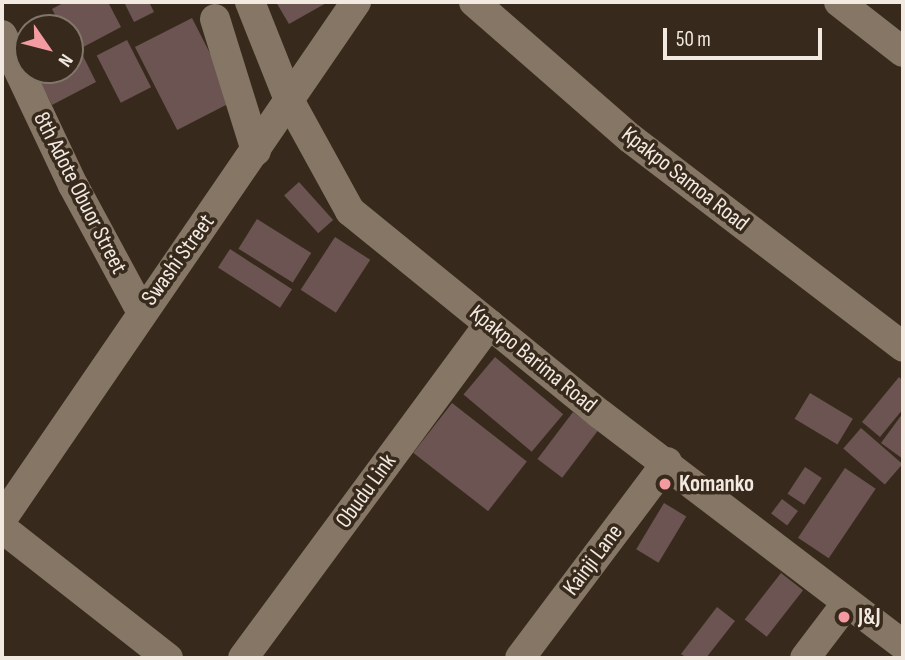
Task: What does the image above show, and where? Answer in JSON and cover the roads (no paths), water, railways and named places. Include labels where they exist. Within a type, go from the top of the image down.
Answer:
[{"type":"street","name":"Kpakpo Barima Road","points":[[250,2],[289,100],[350,211],[489,324],[846,604],[903,645]]},
{"type":"street","name":"Swashi Street","points":[[2,519],[141,311],[256,151],[356,2]]},
{"type":"street","name":"Kpakpo Samoa Road","points":[[474,2],[630,138],[903,346]]},
{"type":"street","points":[[839,2],[903,52]]},
{"type":"street","points":[[215,19],[256,151]]},
{"type":"street","name":"8th Adote Obuor Street","points":[[2,36],[73,185],[141,311]]},
{"type":"street","name":"Obudu Link","points":[[243,658],[489,324]]},
{"type":"street","name":"Kainji Lane","points":[[520,658],[667,462]]},
{"type":"street","points":[[2,528],[168,658]]},
{"type":"street","points":[[805,658],[846,604]]},
{"type":"place","name":"Komanko","points":[[665,484]]},
{"type":"place","name":"J&J","points":[[844,617]]}]
